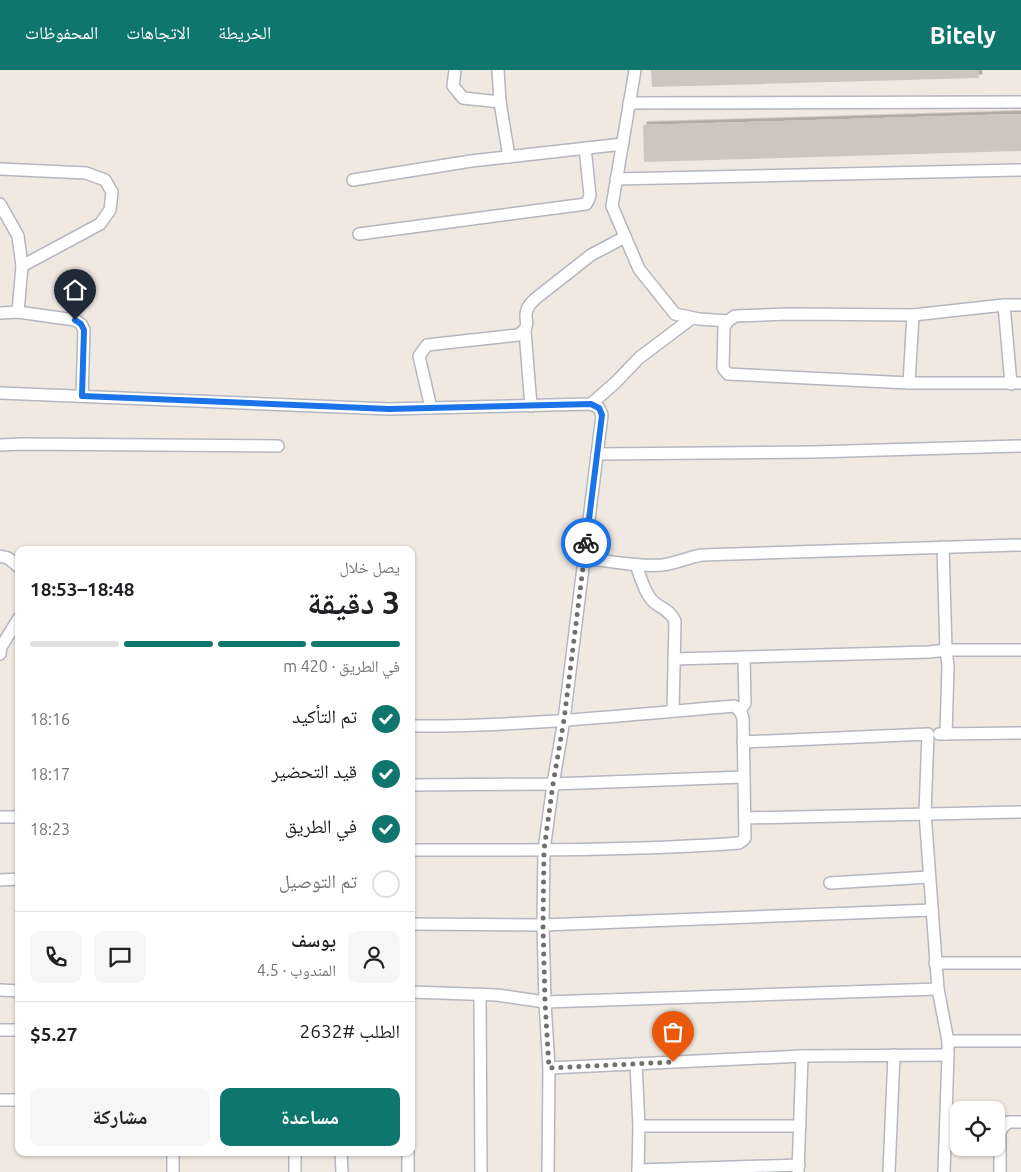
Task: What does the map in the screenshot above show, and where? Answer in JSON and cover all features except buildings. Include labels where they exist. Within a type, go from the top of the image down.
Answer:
[{"type":"street","points":[[455,70],[453,86],[463,98],[500,102]]},
{"type":"street","points":[[498,70],[500,102],[509,157]]},
{"type":"street","points":[[635,70],[612,206],[638,269],[675,314],[692,318],[728,321]]},
{"type":"street","points":[[629,103],[1021,102]]},
{"type":"street","points":[[353,180],[471,161],[623,144]]},
{"type":"street","points":[[360,234],[586,204],[590,195],[585,148]]},
{"type":"street","points":[[0,169],[86,173],[105,180],[112,192],[110,210],[100,224],[22,266]]},
{"type":"street","points":[[616,179],[1021,170]]},
{"type":"street","points":[[0,204],[18,236],[22,266],[18,312]]},
{"type":"street","points":[[530,406],[525,331],[528,306],[592,255],[625,237]]},
{"type":"street","points":[[1004,305],[1016,383],[909,383],[728,374],[723,368],[724,327],[735,316],[789,314],[913,315],[1004,305],[1021,305]]},
{"type":"street","points":[[0,313],[18,312],[75,320],[81,324],[84,330],[82,396]]},
{"type":"street","points":[[909,383],[913,315]]},
{"type":"street","points":[[591,404],[639,358],[692,318]]},
{"type":"street","points":[[431,408],[419,356],[427,346],[518,335],[525,331]]},
{"type":"street","points":[[0,393],[389,409],[591,404],[599,408],[602,415],[564,720],[544,850],[543,925],[549,1068],[548,1172]]},
{"type":"street","points":[[0,445],[278,446]]},
{"type":"street","points":[[597,454],[814,452],[1021,446]]},
{"type":"street","points":[[584,558],[636,565],[666,564],[702,555],[1021,545]]},
{"type":"street","points":[[943,548],[948,666],[946,734]]},
{"type":"street","points":[[0,556],[8,558],[15,564]]},
{"type":"street","points":[[636,565],[650,599],[667,610],[675,621],[673,711]]},
{"type":"street","points":[[0,654],[1,648],[15,625]]},
{"type":"street","points":[[674,659],[946,650],[1021,650]]},
{"type":"street","points":[[740,711],[745,703],[744,657]]},
{"type":"street","points":[[415,726],[564,720],[734,706],[740,711],[743,718],[745,818],[745,838],[739,843],[698,846],[544,850],[415,850]]},
{"type":"street","points":[[743,742],[928,734],[1021,733]]},
{"type":"street","points":[[928,734],[925,813],[929,877],[935,963],[948,1042],[944,1172]]},
{"type":"street","points":[[415,785],[553,784],[744,777]]},
{"type":"street","points":[[745,818],[1021,812]]},
{"type":"street","points":[[0,817],[15,817]]},
{"type":"street","points":[[830,883],[929,877]]},
{"type":"street","points":[[0,880],[15,879]]},
{"type":"street","points":[[415,924],[543,925],[932,910]]},
{"type":"street","points":[[935,963],[1021,962]]},
{"type":"street","points":[[415,992],[497,994],[545,1002],[938,989]]},
{"type":"street","points":[[0,990],[15,991]]},
{"type":"street","points":[[480,994],[481,1172]]},
{"type":"street","points":[[0,1030],[15,1030]]},
{"type":"street","points":[[948,1042],[1021,1041]]},
{"type":"street","points":[[889,1172],[894,1055]]},
{"type":"street","points":[[549,1068],[802,1056],[948,1055]]},
{"type":"street","points":[[636,1064],[639,1126],[638,1171],[798,1169],[802,1056]]},
{"type":"street","points":[[0,1100],[15,1100]]},
{"type":"street","points":[[1000,1172],[1000,1133],[1002,1128],[1008,1122],[1021,1122]]},
{"type":"street","points":[[639,1126],[800,1126]]},
{"type":"street","points":[[173,1156],[173,1172]]},
{"type":"street","points":[[295,1156],[295,1172]]},
{"type":"street","points":[[342,1156],[342,1172]]},
{"type":"street","points":[[408,1156],[408,1172]]},
{"type":"way so far","points":[[586,543],[564,720],[544,850],[543,925],[549,1068],[673,1062]]},
{"type":"route","points":[[75,320],[81,324],[84,330],[82,396],[389,409],[591,404],[599,408],[602,415],[586,543]]}]
